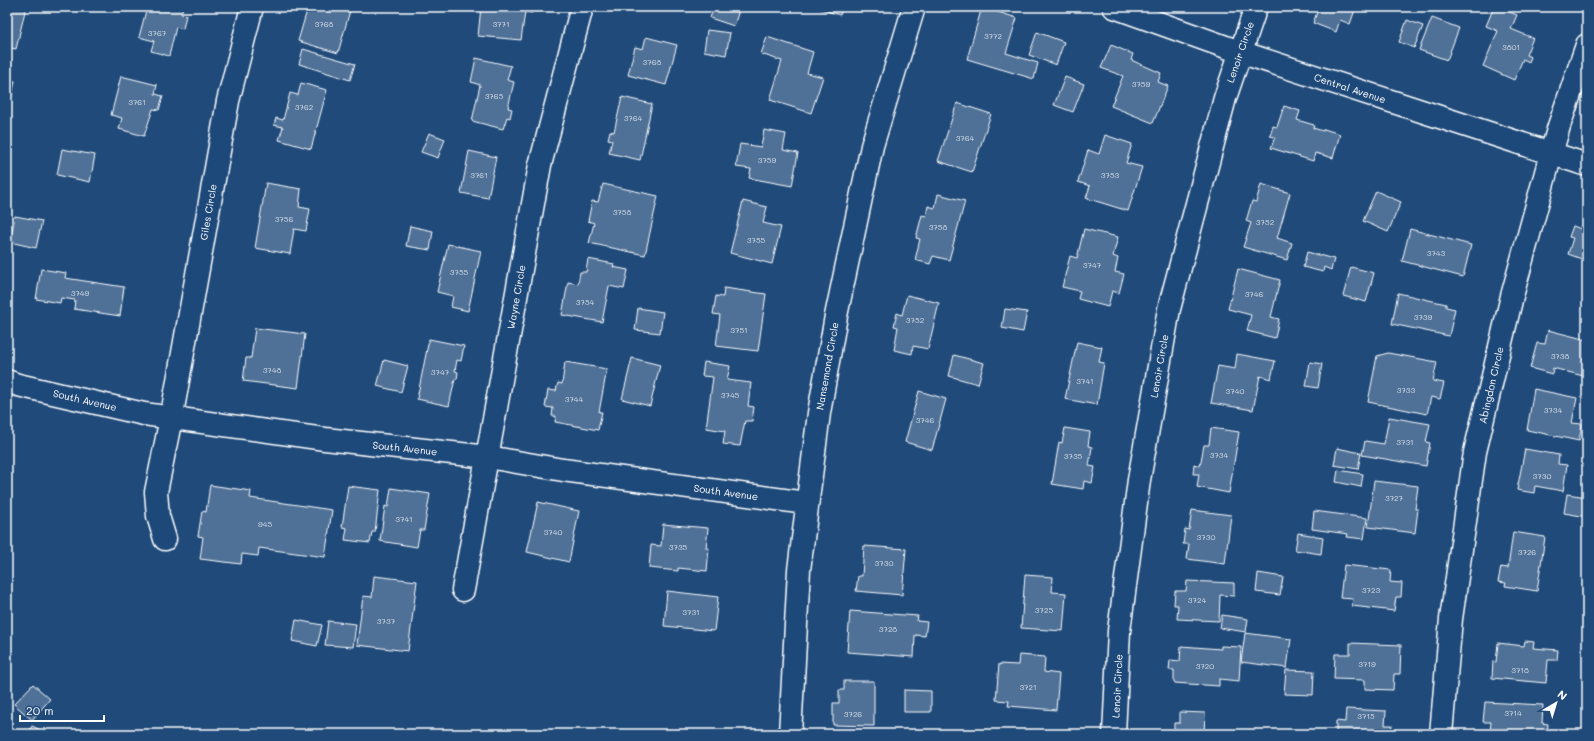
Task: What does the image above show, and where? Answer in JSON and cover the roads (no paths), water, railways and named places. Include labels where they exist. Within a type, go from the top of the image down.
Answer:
[{"type":"street","name":"Giles Circle","points":[[166,539],[158,516],[156,492],[174,403],[228,101],[252,7]]},
{"type":"street","name":"Wayne Circle","points":[[463,590],[540,165],[582,7]]},
{"type":"street","name":"Nansemond Circle","points":[[790,734],[799,570],[806,503],[819,413],[836,316],[872,146],[914,7]]},
{"type":"street","name":"Central Avenue","points":[[1114,7],[1240,52],[1587,166]]},
{"type":"street","name":"Lenoir Circle","points":[[1114,734],[1119,631],[1138,488],[1170,309],[1225,98],[1256,7]]},
{"type":"street","name":"Abingdon Circle","points":[[1441,734],[1451,619],[1475,452],[1512,296],[1551,154],[1587,45]]},
{"type":"street","name":"South Avenue","points":[[7,381],[18,385],[144,414],[325,440],[488,458],[563,470],[806,503]]}]
